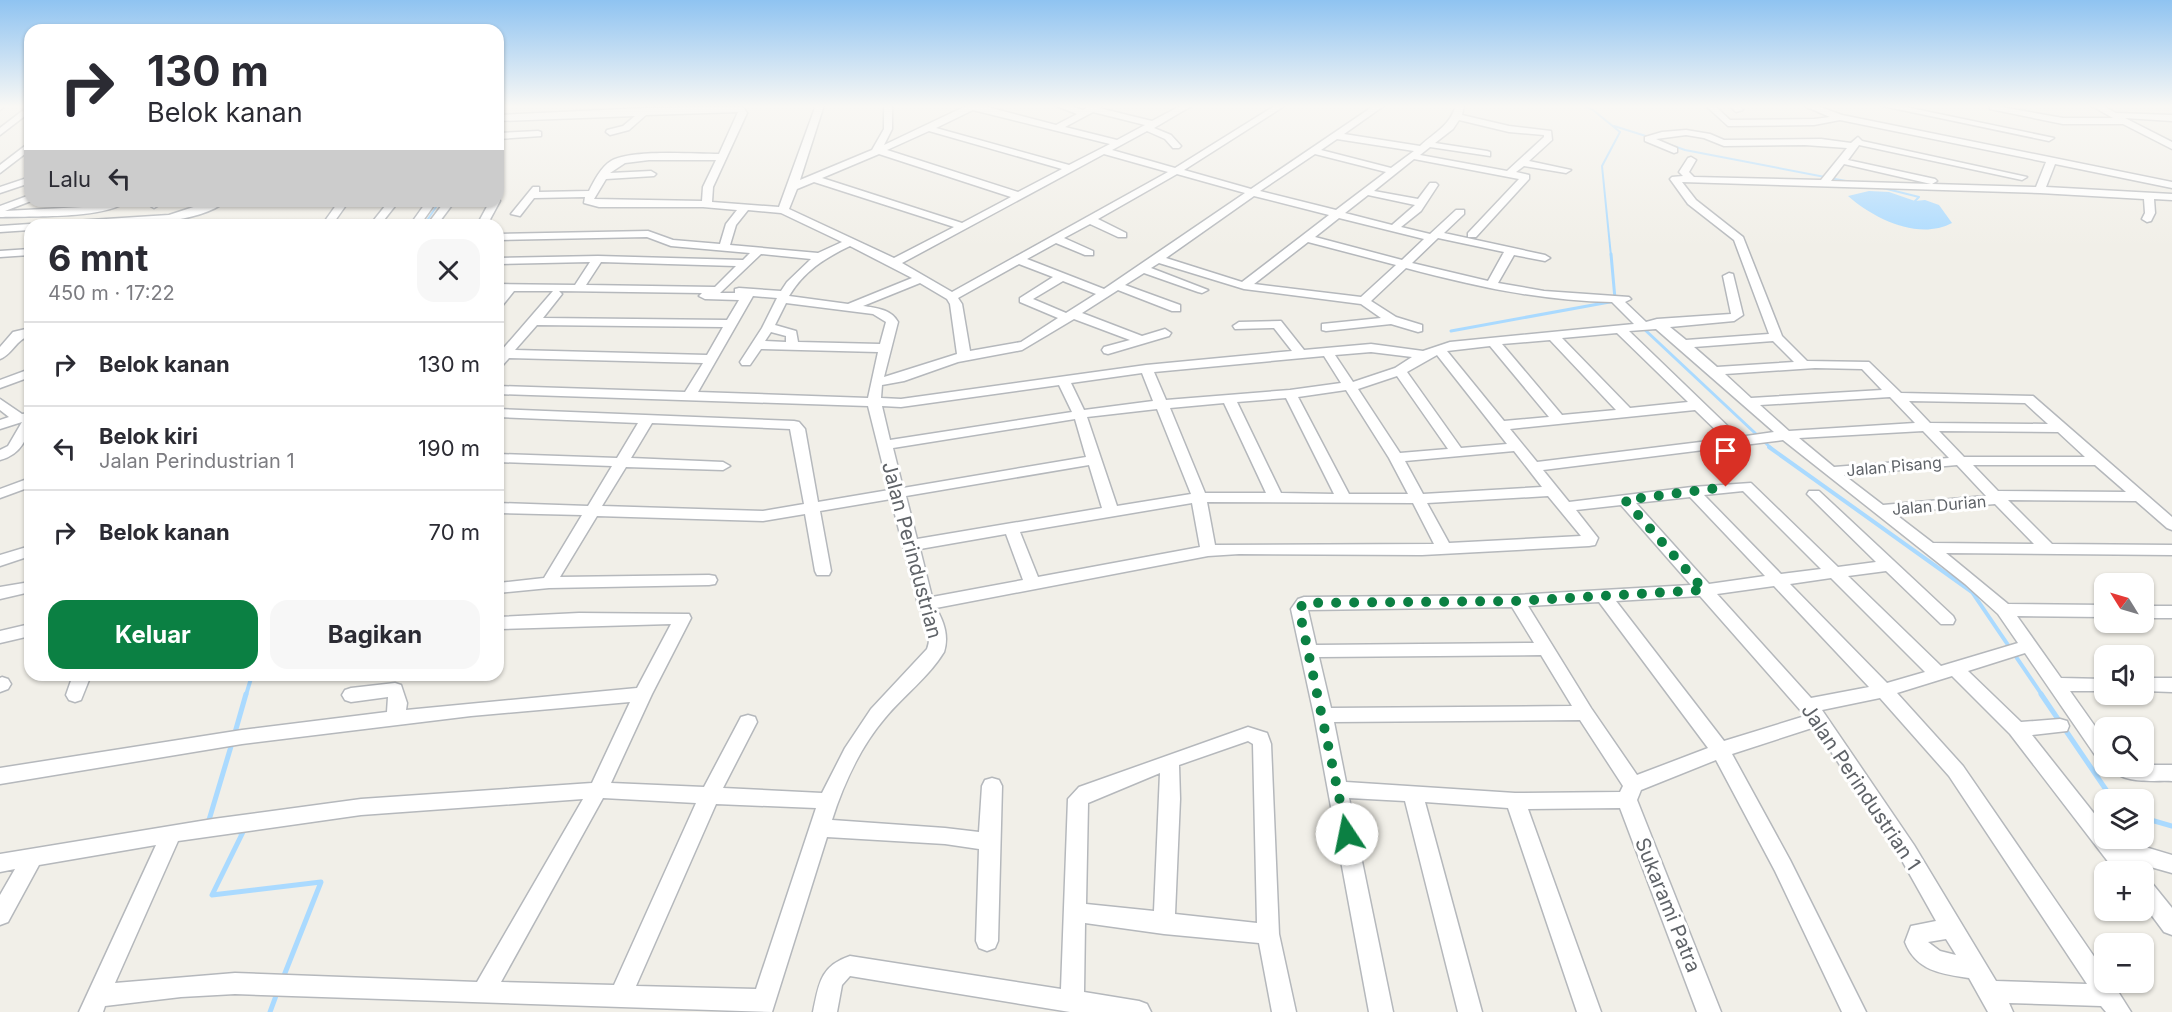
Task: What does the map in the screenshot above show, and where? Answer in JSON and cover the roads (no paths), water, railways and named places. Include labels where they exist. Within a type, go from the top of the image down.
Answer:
[{"type":"street","points":[[0,170],[21,152]]},
{"type":"street","points":[[707,204],[708,187],[724,152]]},
{"type":"street","points":[[783,210],[804,152]]},
{"type":"street","points":[[793,187],[872,152]]},
{"type":"street","points":[[884,152],[1019,196]]},
{"type":"street","points":[[1013,152],[1072,169]]},
{"type":"street","points":[[894,263],[1102,152]]},
{"type":"street","points":[[1108,152],[1394,228],[1545,258]]},
{"type":"street","points":[[952,297],[1206,152]]},
{"type":"street","points":[[876,382],[903,378],[926,367],[964,356],[1010,351],[1025,345],[1158,259],[1311,152]]},
{"type":"street","points":[[1318,152],[1393,171]]},
{"type":"street","points":[[1244,286],[1417,152]]},
{"type":"street","points":[[1429,152],[1527,177],[1472,235]]},
{"type":"street","points":[[1457,152],[1487,154]]},
{"type":"street","points":[[1510,173],[1532,152]]},
{"type":"street","points":[[1827,180],[1848,152]]},
{"type":"street","points":[[1897,152],[2022,177]]},
{"type":"street","points":[[2018,152],[2172,185]]},
{"type":"street","points":[[2037,156],[2040,152]]},
{"type":"street","points":[[722,157],[623,160],[614,164],[588,201],[594,204],[707,204],[783,210],[894,263],[952,297],[956,304],[964,356]]},
{"type":"street","points":[[1691,160],[1684,172],[1691,179]]},
{"type":"street","points":[[2040,190],[2052,160]]},
{"type":"street","points":[[1841,161],[1932,181]]},
{"type":"street","points":[[1520,162],[1566,170]]},
{"type":"street","points":[[604,176],[651,174]]},
{"type":"street","points":[[812,178],[962,226]]},
{"type":"street","points":[[1804,365],[1776,338],[1739,239],[1692,202],[1674,179],[1827,180],[1885,187],[2040,190],[2172,198]]},
{"type":"street","points":[[4,188],[24,181]]},
{"type":"street","points":[[1394,228],[1422,203],[1433,185]]},
{"type":"street","points":[[516,214],[538,187]]},
{"type":"street","points":[[4,188],[24,191]]},
{"type":"street","points":[[1366,192],[1422,203]]},
{"type":"street","points":[[530,195],[592,194]]},
{"type":"street","points":[[2147,219],[2150,213],[2149,196]]},
{"type":"street","points":[[0,212],[24,201]]},
{"type":"street","points":[[0,212],[105,207]]},
{"type":"street","points":[[153,219],[169,218],[207,207]]},
{"type":"street","points":[[380,219],[389,207]]},
{"type":"street","points":[[724,247],[731,224],[745,207]]},
{"type":"street","points":[[1364,301],[1460,212]]},
{"type":"street","points":[[1089,219],[1122,235]]},
{"type":"street","points":[[0,229],[24,227]]},
{"type":"street","points":[[504,237],[648,234],[671,243],[819,256]]},
{"type":"street","points":[[1054,238],[1089,253]]},
{"type":"street","points":[[1307,238],[1491,286],[1544,296],[1616,299],[1644,325],[1683,344],[1830,472],[1971,580],[2004,610],[2018,649],[2057,684],[2094,738]]},
{"type":"street","points":[[746,362],[768,328],[783,297],[819,256],[850,242]]},
{"type":"street","points":[[718,290],[759,250]]},
{"type":"street","points":[[0,254],[24,252]]},
{"type":"street","points":[[1491,286],[1510,252]]},
{"type":"street","points":[[504,261],[598,259],[744,263]]},
{"type":"street","points":[[579,287],[598,259]]},
{"type":"street","points":[[1017,259],[1105,293]]},
{"type":"street","points":[[1158,259],[1244,286],[1364,301],[1392,320],[1418,328]]},
{"type":"street","points":[[1143,269],[1202,290]]},
{"type":"street","points":[[1062,276],[1024,300],[1142,340]]},
{"type":"street","points":[[884,445],[1161,404],[1290,394],[1372,383],[1400,371],[1424,355],[1450,346],[1736,316],[1729,276]]},
{"type":"street","points":[[504,290],[579,287],[718,290],[850,307],[920,279]]},
{"type":"street","points":[[1117,286],[1176,308]]},
{"type":"street","points":[[504,290],[556,294],[747,294]]},
{"type":"street","points":[[504,357],[556,294]]},
{"type":"street","points":[[688,398],[747,294]]},
{"type":"street","name":"Jalan Perindustrian","points":[[762,1006],[828,801],[852,753],[877,714],[935,652],[939,641],[934,620],[926,604],[874,403],[876,382],[886,348],[890,318],[876,311],[850,307]]},
{"type":"street","points":[[1326,327],[1392,320]]},
{"type":"street","points":[[533,321],[731,324]]},
{"type":"street","points":[[1239,326],[1277,324],[1301,354]]},
{"type":"street","points":[[768,328],[784,330],[792,334],[792,345]]},
{"type":"street","points":[[1619,328],[1735,441]]},
{"type":"street","points":[[0,355],[17,334],[24,333]]},
{"type":"street","points":[[1108,350],[1165,333]]},
{"type":"street","points":[[1552,336],[1626,412]]},
{"type":"street","points":[[1683,344],[1776,338]]},
{"type":"street","points":[[1493,342],[1558,419]]},
{"type":"street","points":[[757,345],[886,348]]},
{"type":"street","points":[[504,390],[688,398],[901,403],[1146,369],[1301,354],[1371,348],[1424,355]]},
{"type":"street","points":[[926,604],[1208,551],[1444,549],[1589,541],[1590,537],[1440,350]]},
{"type":"street","points":[[1328,353],[1396,458],[1444,549]]},
{"type":"street","points":[[504,359],[711,359]]},
{"type":"street","points":[[1713,371],[1863,364],[2047,548]]},
{"type":"street","points":[[1146,369],[1188,465],[1199,497],[1208,551]]},
{"type":"street","points":[[1400,371],[1457,452]]},
{"type":"street","points":[[0,384],[24,375]]},
{"type":"street","points":[[1063,380],[1080,415],[1111,512]]},
{"type":"street","points":[[1290,394],[1344,498]]},
{"type":"street","points":[[1748,402],[1896,395],[2024,398],[2063,428],[2172,525]]},
{"type":"street","points":[[1229,399],[1275,497]]},
{"type":"street","points":[[0,403],[24,417]]},
{"type":"street","points":[[1500,426],[1700,405]]},
{"type":"street","points":[[504,413],[794,425],[798,429],[814,508],[823,571]]},
{"type":"street","points":[[549,583],[648,418]]},
{"type":"street","points":[[0,425],[24,419]]},
{"type":"street","points":[[6,453],[24,422]]},
{"type":"street","points":[[1533,467],[1786,435],[1926,426],[2063,428]]},
{"type":"street","points":[[1396,458],[1516,447]]},
{"type":"street","points":[[6,453],[24,448]]},
{"type":"street","points":[[504,458],[723,466]]},
{"type":"street","points":[[504,512],[745,517],[898,495],[1095,460]]},
{"type":"street","name":"Jalan Pisang","points":[[1830,472],[1959,461],[2100,461]]},
{"type":"street","points":[[0,494],[24,486]]},
{"type":"street","points":[[1566,507],[1746,486],[1835,572],[1946,671],[2017,729],[2094,827]]},
{"type":"street","points":[[910,545],[1199,497],[1419,499],[1552,491]]},
{"type":"street","points":[[1692,491],[1956,771],[2112,1003]]},
{"type":"street","points":[[1814,494],[1947,620]]},
{"type":"street","name":"Jalan Durian","points":[[1880,510],[1997,497],[2140,497]]},
{"type":"street","name":"Jalan Perindustrian 1","points":[[1625,500],[1813,713],[1907,851],[1995,1002]]},
{"type":"street","points":[[1011,528],[1033,584]]},
{"type":"street","points":[[1929,548],[2172,550]]},
{"type":"street","points":[[0,561],[24,553]]},
{"type":"street","points":[[1381,1012],[1323,716],[1299,609],[1304,603],[1517,601],[1704,590],[1890,565]]},
{"type":"street","points":[[504,587],[549,583],[709,580]]},
{"type":"street","points":[[0,593],[24,588]]},
{"type":"street","points":[[1603,596],[1721,751],[1783,866],[1854,1012]]},
{"type":"street","name":"Sukarami Patra","points":[[1517,601],[1630,793],[1709,1011]]},
{"type":"street","points":[[2004,610],[2094,611]]},
{"type":"street","points":[[2154,612],[2172,612]]},
{"type":"street","points":[[483,992],[598,790],[682,617],[504,623]]},
{"type":"street","points":[[0,637],[24,631]]},
{"type":"street","points":[[1308,651],[1547,649]]},
{"type":"street","points":[[1338,790],[1515,801],[1630,793],[1658,774],[1813,713],[2018,649]]},
{"type":"street","points":[[75,695],[80,681]]},
{"type":"street","points":[[2057,684],[2094,685]]},
{"type":"street","points":[[2154,685],[2172,685]]},
{"type":"street","points":[[351,695],[396,690],[398,703],[394,719]]},
{"type":"street","points":[[0,776],[234,738],[643,694]]},
{"type":"street","points":[[1323,716],[1585,713]]},
{"type":"street","points":[[621,994],[711,794],[748,722]]},
{"type":"street","points":[[2017,729],[2060,726]]},
{"type":"street","points":[[1072,1002],[1078,799],[1086,793],[1169,761],[1248,734],[1260,738],[1262,744],[1268,934],[1284,1012]]},
{"type":"street","points":[[1164,924],[1170,799],[1169,761]]},
{"type":"street","points":[[2154,773],[2172,773]]},
{"type":"street","points":[[987,941],[992,786]]},
{"type":"street","points":[[0,863],[171,834],[361,807],[598,790],[828,801]]},
{"type":"street","points":[[1413,793],[1470,1012]]},
{"type":"street","points":[[1515,801],[1588,1012]]},
{"type":"street","points":[[819,828],[945,836],[989,842]]},
{"type":"street","points":[[94,1004],[171,834]]},
{"type":"street","points":[[2111,849],[2121,861]]},
{"type":"street","points":[[2120,849],[2172,864]]},
{"type":"street","points":[[0,915],[33,857]]},
{"type":"street","points":[[2154,902],[2172,925]]},
{"type":"street","points":[[1075,912],[1164,924],[1268,934]]},
{"type":"street","points":[[1952,928],[1919,933],[1917,940],[1922,953],[1940,963],[1976,969]]},
{"type":"street","points":[[825,1012],[834,975],[842,967],[850,966],[1139,1012]]},
{"type":"street","points":[[94,1004],[204,983],[271,982],[319,987],[554,995],[621,994],[762,1006]]},
{"type":"street","points":[[1995,1002],[2112,1003]]},
{"type":"water","points":[[1869,191],[1889,192],[1915,201],[1925,200],[1939,205],[1952,223],[1939,228],[1911,228],[1883,219],[1848,196]]},
{"type":"waterway","points":[[1609,152],[1602,166],[1611,256]]},
{"type":"waterway","points":[[1697,152],[1851,182]]},
{"type":"waterway","points":[[1879,187],[1919,197],[1915,201]]},
{"type":"waterway","points":[[428,219],[436,207]]},
{"type":"waterway","points":[[1611,254],[1615,299]]},
{"type":"waterway","points":[[1451,331],[1615,301]]},
{"type":"waterway","points":[[1643,328],[1771,448]]},
{"type":"waterway","points":[[1769,447],[1972,592],[2042,695]]},
{"type":"waterway","points":[[246,695],[250,681]]},
{"type":"waterway","points":[[234,736],[246,694]]},
{"type":"waterway","points":[[2041,694],[2060,722]]},
{"type":"waterway","points":[[2064,728],[2106,789]]},
{"type":"waterway","points":[[209,820],[232,743]]},
{"type":"waterway","points":[[2154,821],[2172,826]]},
{"type":"waterway","points":[[239,832],[243,832],[212,895],[321,882],[283,978]]},
{"type":"waterway","points":[[270,1012],[277,993]]}]
